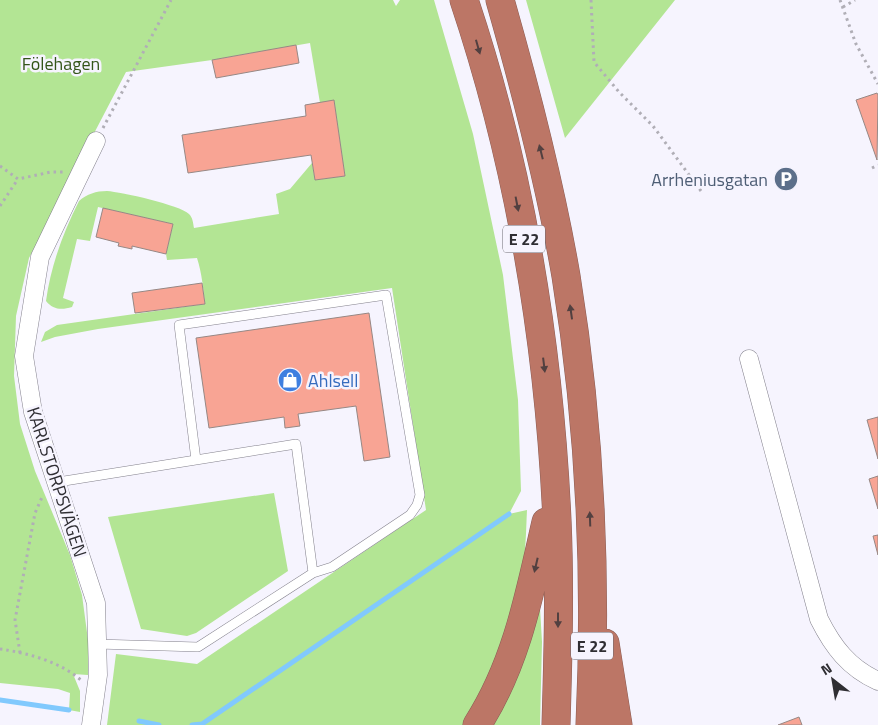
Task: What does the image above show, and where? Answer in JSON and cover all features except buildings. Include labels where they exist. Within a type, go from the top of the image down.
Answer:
[{"type":"highway","name":"E 22","points":[[464,0],[491,90],[510,169],[532,277],[544,366],[555,484],[558,644],[556,725]]},
{"type":"highway","name":"E 22","points":[[500,0],[543,160],[566,275],[584,430],[592,568],[590,725]]},
{"type":"highway","points":[[477,725],[499,685],[515,648],[528,606],[555,484]]},
{"type":"highway","points":[[592,568],[618,725]]},
{"type":"street","name":"KARLSTORPSVÄGEN","points":[[91,725],[95,694],[96,603],[58,482],[33,412],[24,356],[40,257],[96,141]]},
{"type":"street","points":[[749,359],[819,619],[830,640],[846,661],[864,675],[878,681]]},
{"type":"lane","points":[[97,644],[198,647],[313,573],[332,567],[410,515],[417,505],[420,495],[386,294],[179,325],[196,460]]},
{"type":"lane","points":[[58,482],[296,444],[313,573]]},
{"type":"path","points":[[96,141],[171,0]]},
{"type":"path","points":[[591,0],[594,62],[619,92],[653,126],[701,191]]},
{"type":"path","points":[[840,0],[856,44],[878,84]]},
{"type":"path","points":[[843,7],[854,0]]},
{"type":"path","points":[[872,168],[878,165]]},
{"type":"path","points":[[0,166],[18,180]]},
{"type":"path","points":[[0,206],[18,180],[51,172],[67,172],[77,177]]},
{"type":"path","points":[[20,653],[15,620],[35,513],[40,498],[58,482]]},
{"type":"path","points":[[0,649],[35,657],[73,673],[95,694]]},
{"type":"green space","name":"Fölehagen","points":[[0,0],[393,0],[396,6],[400,0],[434,0],[473,134],[503,275],[518,400],[521,491],[509,514],[527,510],[523,564],[513,612],[492,671],[463,725],[107,725],[116,654],[197,664],[426,510],[392,288],[98,329],[55,337],[41,342],[45,332],[57,325],[205,304],[197,258],[167,260],[166,254],[173,224],[98,207],[90,241],[77,239],[63,298],[74,302],[72,307],[65,309],[49,304],[46,301],[48,288],[58,250],[79,201],[85,196],[95,192],[107,191],[163,203],[189,214],[194,228],[279,214],[276,194],[290,189],[312,163],[315,180],[345,176],[334,101],[320,103],[310,43],[212,60],[126,72],[29,258],[16,316],[14,376],[20,424],[35,471],[70,555],[82,595],[88,640],[88,675],[73,674],[80,691],[80,712],[69,710],[70,693],[58,689],[0,683]]},
{"type":"green space","points":[[526,0],[675,0],[565,138]]},
{"type":"green space","points":[[274,493],[288,571],[196,633],[187,636],[141,629],[108,517]]},
{"type":"green space","points":[[540,608],[542,642],[540,725],[491,725],[507,696],[519,668]]},
{"type":"waterway","points":[[192,725],[202,724],[509,514]]},
{"type":"waterway","points":[[0,700],[69,710]]},
{"type":"waterway","points":[[139,721],[159,725]]},
{"type":"place","name":"Arrheniusgatan","points":[[786,179]]},
{"type":"place","name":"Ahlsell","points":[[290,380]]}]
